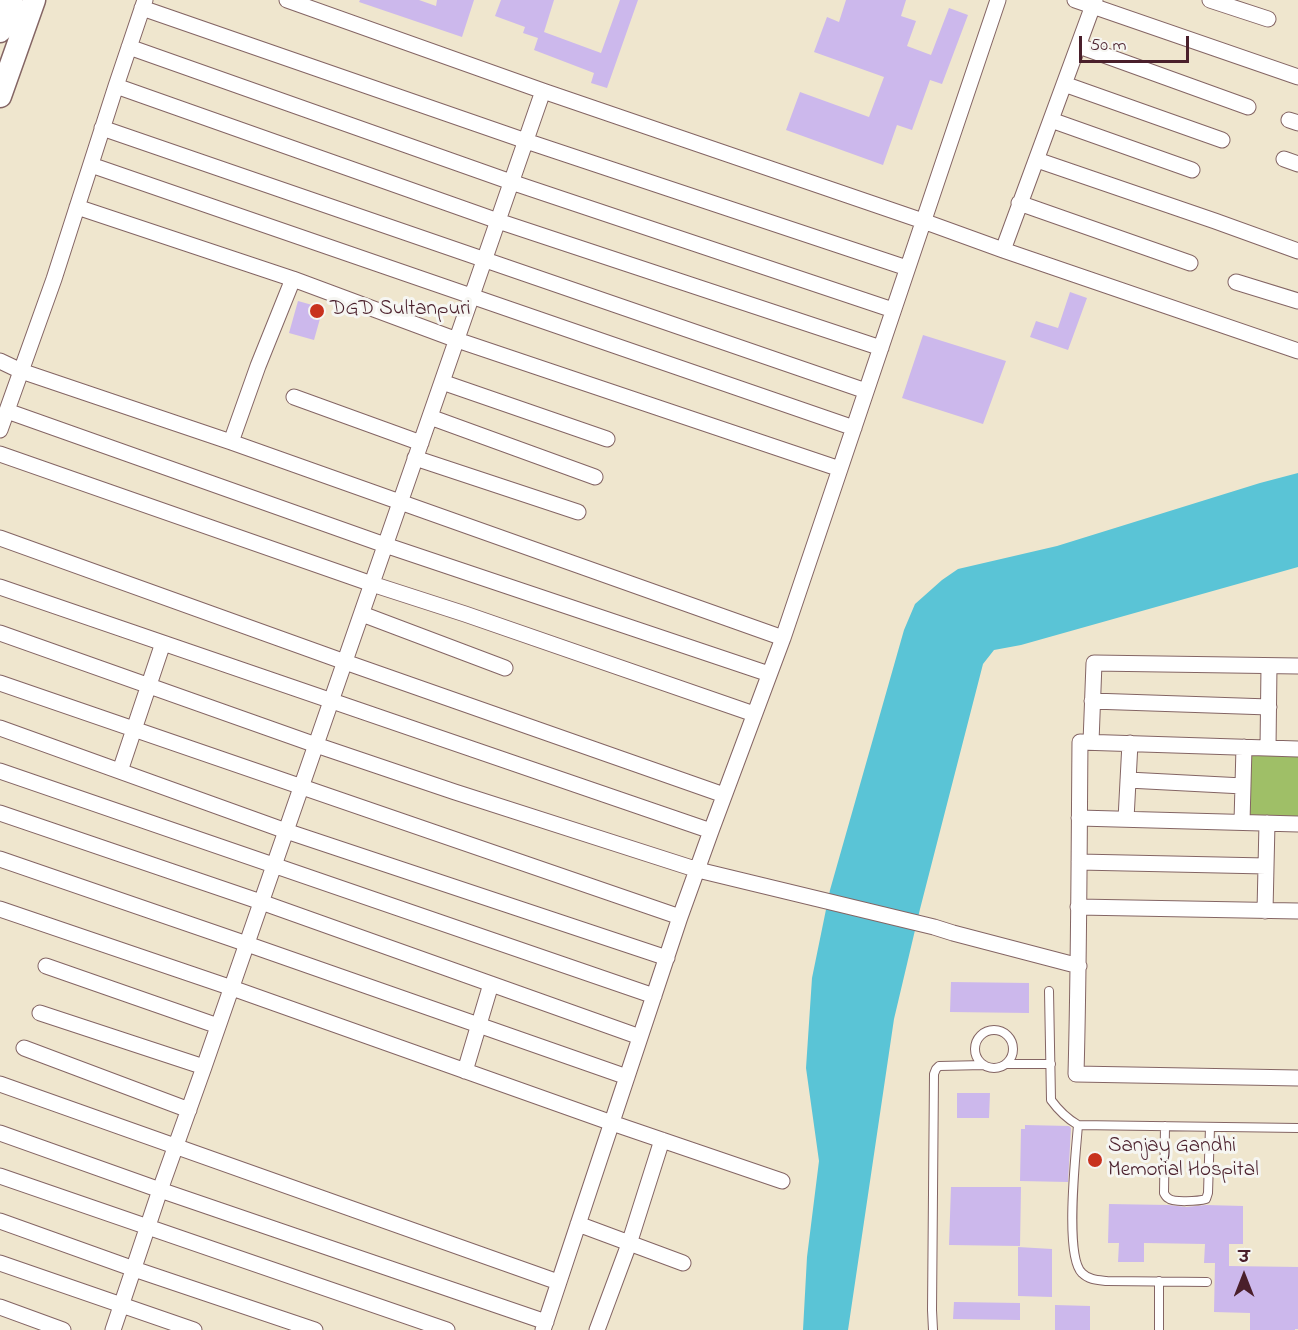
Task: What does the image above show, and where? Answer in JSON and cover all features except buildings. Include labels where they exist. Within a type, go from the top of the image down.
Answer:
[{"type":"street","points":[[0,31],[11,0]]},
{"type":"street","points":[[0,96],[34,0]]},
{"type":"street","points":[[287,0],[315,4],[543,91],[1298,351]]},
{"type":"street","points":[[0,1133],[544,1326],[680,917],[783,638],[998,0]]},
{"type":"street","points":[[1075,0],[1094,3],[1298,77]]},
{"type":"street","points":[[1210,0],[1268,19]]},
{"type":"street","points":[[1003,250],[1094,3]]},
{"type":"street","points":[[0,430],[54,279],[144,4],[525,141],[907,268]]},
{"type":"street","points":[[129,46],[511,182],[893,310]]},
{"type":"street","points":[[1078,46],[1248,107]]},
{"type":"street","points":[[1064,84],[1222,140]]},
{"type":"street","points":[[116,86],[498,221],[881,348]]},
{"type":"street","points":[[113,1330],[543,91]]},
{"type":"street","points":[[1051,120],[1192,170]]},
{"type":"street","points":[[102,128],[866,391]]},
{"type":"street","points":[[1037,160],[1298,251]]},
{"type":"street","points":[[91,165],[854,428]]},
{"type":"street","points":[[1020,203],[1190,262]]},
{"type":"street","points":[[77,207],[293,279],[457,340],[840,469]]},
{"type":"street","points":[[231,442],[293,279]]},
{"type":"street","points":[[1236,282],[1298,301]]},
{"type":"street","points":[[0,361],[21,371],[231,442],[783,638]]},
{"type":"street","points":[[442,381],[607,439]]},
{"type":"street","points":[[294,397],[418,451],[578,512]]},
{"type":"street","points":[[7,411],[385,545],[769,674]]},
{"type":"street","points":[[430,417],[595,477]]},
{"type":"street","points":[[0,454],[754,714]]},
{"type":"street","points":[[0,538],[724,795]]},
{"type":"street","points":[[0,587],[711,831]]},
{"type":"street","points":[[362,614],[505,668]]},
{"type":"street","points":[[0,633],[316,745],[698,870],[934,927],[1079,966]]},
{"type":"street","points":[[120,771],[163,644]]},
{"type":"street","points":[[1090,742],[1094,663],[1298,666]]},
{"type":"street","points":[[1268,748],[1269,666]]},
{"type":"street","points":[[0,683],[680,917]]},
{"type":"street","points":[[1092,701],[1269,707]]},
{"type":"street","points":[[0,728],[286,831],[667,958]]},
{"type":"street","points":[[1298,749],[1080,742],[1076,1074],[1298,1078]]},
{"type":"street","points":[[1126,819],[1130,743]]},
{"type":"street","points":[[1242,822],[1244,747]]},
{"type":"street","points":[[0,771],[654,996]]},
{"type":"street","points":[[1128,780],[1243,786]]},
{"type":"street","points":[[0,813],[261,902],[640,1037]]},
{"type":"street","points":[[1079,818],[1298,824]]},
{"type":"street","points":[[1264,911],[1267,823]]},
{"type":"street","points":[[0,859],[627,1077]]},
{"type":"street","points":[[1078,862],[1266,866]]},
{"type":"street","points":[[1078,907],[1298,911]]},
{"type":"street","points":[[0,909],[782,1181]]},
{"type":"street","points":[[46,966],[218,1026]]},
{"type":"street","points":[[465,1071],[491,984]]},
{"type":"street","points":[[40,1013],[204,1066]]},
{"type":"street","points":[[24,1048],[189,1110]]},
{"type":"street","points":[[0,1084],[558,1282]]},
{"type":"street","points":[[597,1330],[629,1244],[662,1140]]},
{"type":"street","points":[[0,1176],[447,1330]]},
{"type":"street","points":[[0,1221],[315,1330]]},
{"type":"street","points":[[578,1224],[683,1263]]},
{"type":"street","points":[[0,1263],[194,1330]]},
{"type":"street","points":[[0,1307],[63,1330]]},
{"type":"lane","points":[[1049,991],[1051,1100],[1065,1117],[1077,1125],[1298,1128]]},
{"type":"lane","points":[[984,1065],[977,1057],[976,1042],[982,1034],[996,1029],[1006,1033],[1013,1043],[1013,1054],[1006,1064]]},
{"type":"lane","points":[[933,1330],[933,1078],[936,1069],[939,1066],[984,1065],[995,1068],[1006,1064],[1051,1064]]},
{"type":"lane","points":[[1077,1125],[1073,1252],[1081,1272],[1092,1279],[1107,1281],[1207,1282]]},
{"type":"lane","points":[[1166,1126],[1164,1194],[1168,1199],[1174,1201],[1206,1199],[1210,1127]]},
{"type":"lane","points":[[1159,1330],[1160,1281]]},
{"type":"green space","points":[[1245,752],[1298,753],[1298,820],[1244,819]]},
{"type":"water","points":[[1298,473],[1298,567],[1021,645],[994,650],[983,664],[894,1019],[848,1330],[803,1330],[807,1257],[819,1161],[806,1068],[812,978],[830,890],[904,630],[915,604],[958,569],[1057,546]]},
{"type":"place","name":"DGD Sultanpuri","points":[[317,311]]},
{"type":"place","name":"Sanjay Gandhi Memorial Hospital","points":[[1095,1160]]}]
